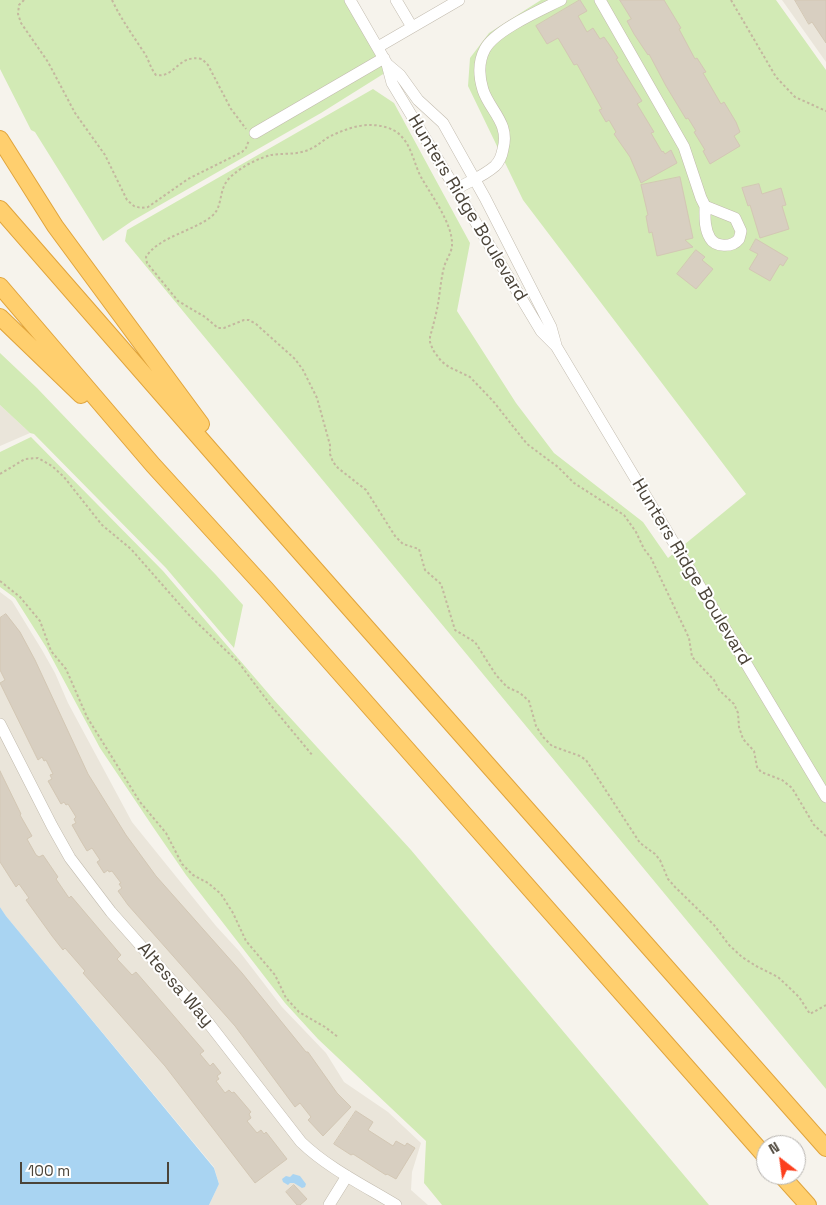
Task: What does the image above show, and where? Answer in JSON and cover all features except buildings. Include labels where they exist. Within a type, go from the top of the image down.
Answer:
[{"type":"highway","points":[[0,139],[55,226],[202,427],[239,483]]},
{"type":"highway","points":[[0,209],[239,483],[826,1148]]},
{"type":"highway","points":[[0,286],[153,465],[278,602],[756,1147]]},
{"type":"highway","points":[[0,316],[153,465]]},
{"type":"highway","points":[[790,1185],[808,1205]]},
{"type":"street","name":"Hunters Ridge Boulevard","points":[[350,0],[383,56],[418,100],[444,123],[551,327],[556,346]]},
{"type":"street","points":[[396,0],[412,28]]},
{"type":"street","points":[[250,134],[383,56],[412,28],[459,0]]},
{"type":"street","points":[[456,189],[496,164],[505,143],[504,130],[500,118],[484,91],[480,76],[480,63],[485,48],[498,35],[561,0]]},
{"type":"street","points":[[600,0],[684,147],[700,198],[705,206]]},
{"type":"street","name":"Hunters Ridge Boulevard","points":[[383,56],[392,83],[541,331],[556,346],[826,797]]},
{"type":"street","name":"Altessa Way","points":[[0,724],[70,858],[111,912],[203,1016],[301,1142],[313,1153],[347,1176],[396,1205]]},
{"type":"street","points":[[329,1205],[347,1176]]},
{"type":"path","points":[[24,0],[20,5],[18,14],[21,23],[48,62],[71,106],[99,146],[121,189],[134,206],[148,207],[188,179],[242,152],[249,143],[250,134],[231,109],[208,65],[202,59],[189,58],[170,72],[156,76],[149,65],[144,51],[126,26],[112,0]]},
{"type":"path","points":[[731,0],[776,77],[794,96],[826,112]]},
{"type":"path","points":[[826,836],[814,826],[792,788],[782,780],[761,772],[757,767],[754,751],[743,739],[738,713],[734,704],[719,690],[714,680],[692,657],[689,638],[651,558],[624,515],[574,483],[558,467],[527,444],[493,400],[470,377],[448,367],[441,361],[434,350],[430,337],[438,305],[444,266],[452,246],[444,218],[421,177],[402,136],[394,130],[369,125],[342,131],[303,152],[271,155],[257,161],[234,173],[223,186],[219,206],[215,214],[207,220],[166,240],[149,252],[146,258],[147,263],[178,302],[205,317],[218,328],[249,320],[295,359],[303,370],[317,398],[333,462],[366,490],[395,536],[403,544],[419,549],[425,570],[441,584],[455,630],[475,642],[496,675],[507,687],[520,693],[529,701],[536,726],[552,746],[586,760],[640,843],[660,860],[668,879],[714,925],[736,951],[756,966],[778,977],[799,997],[810,1014],[826,1005]]},
{"type":"path","points":[[0,474],[25,459],[38,458],[52,466],[64,477],[102,525],[131,550],[188,614],[239,663],[312,756]]},
{"type":"path","points":[[0,582],[20,597],[40,621],[52,651],[66,669],[87,717],[140,802],[166,832],[182,864],[193,875],[208,883],[221,894],[233,913],[246,941],[275,975],[286,998],[299,1012],[338,1037]]},
{"type":"shaded area","points":[[782,0],[826,0],[826,62]]},
{"type":"shaded area","points":[[0,405],[30,433],[0,446]]},
{"type":"shaded area","points":[[0,592],[12,601],[42,650],[55,673],[68,703],[132,822],[216,926],[239,951],[282,1007],[326,1053],[344,1082],[388,1112],[421,1143],[412,1172],[411,1190],[428,1205],[209,1205],[219,1184],[214,1167],[6,916],[0,907]]},
{"type":"green space","points":[[0,0],[344,0],[388,71],[321,113],[132,221],[103,241],[35,132],[31,130],[0,69]]},
{"type":"green space","points":[[541,0],[776,0],[826,70],[826,1089],[125,241],[127,230],[373,89],[394,103],[470,243],[457,311],[516,403],[554,453],[643,522],[668,558],[746,494],[523,200],[468,86],[470,58],[489,33]]},
{"type":"green space","points":[[0,353],[37,388],[243,605],[234,648],[166,568],[34,434],[30,433],[0,405]]},
{"type":"green space","points":[[31,437],[163,571],[274,700],[411,850],[709,1205],[442,1205],[424,1183],[426,1141],[318,1039],[285,1003],[186,875],[100,748],[46,647],[15,598],[0,587],[0,452]]},
{"type":"water","points":[[0,907],[214,1168],[219,1184],[209,1205],[0,1205]]},
{"type":"water","points":[[293,1174],[300,1176],[306,1184],[305,1187],[302,1188],[294,1183],[288,1185],[283,1182],[282,1179]]}]
